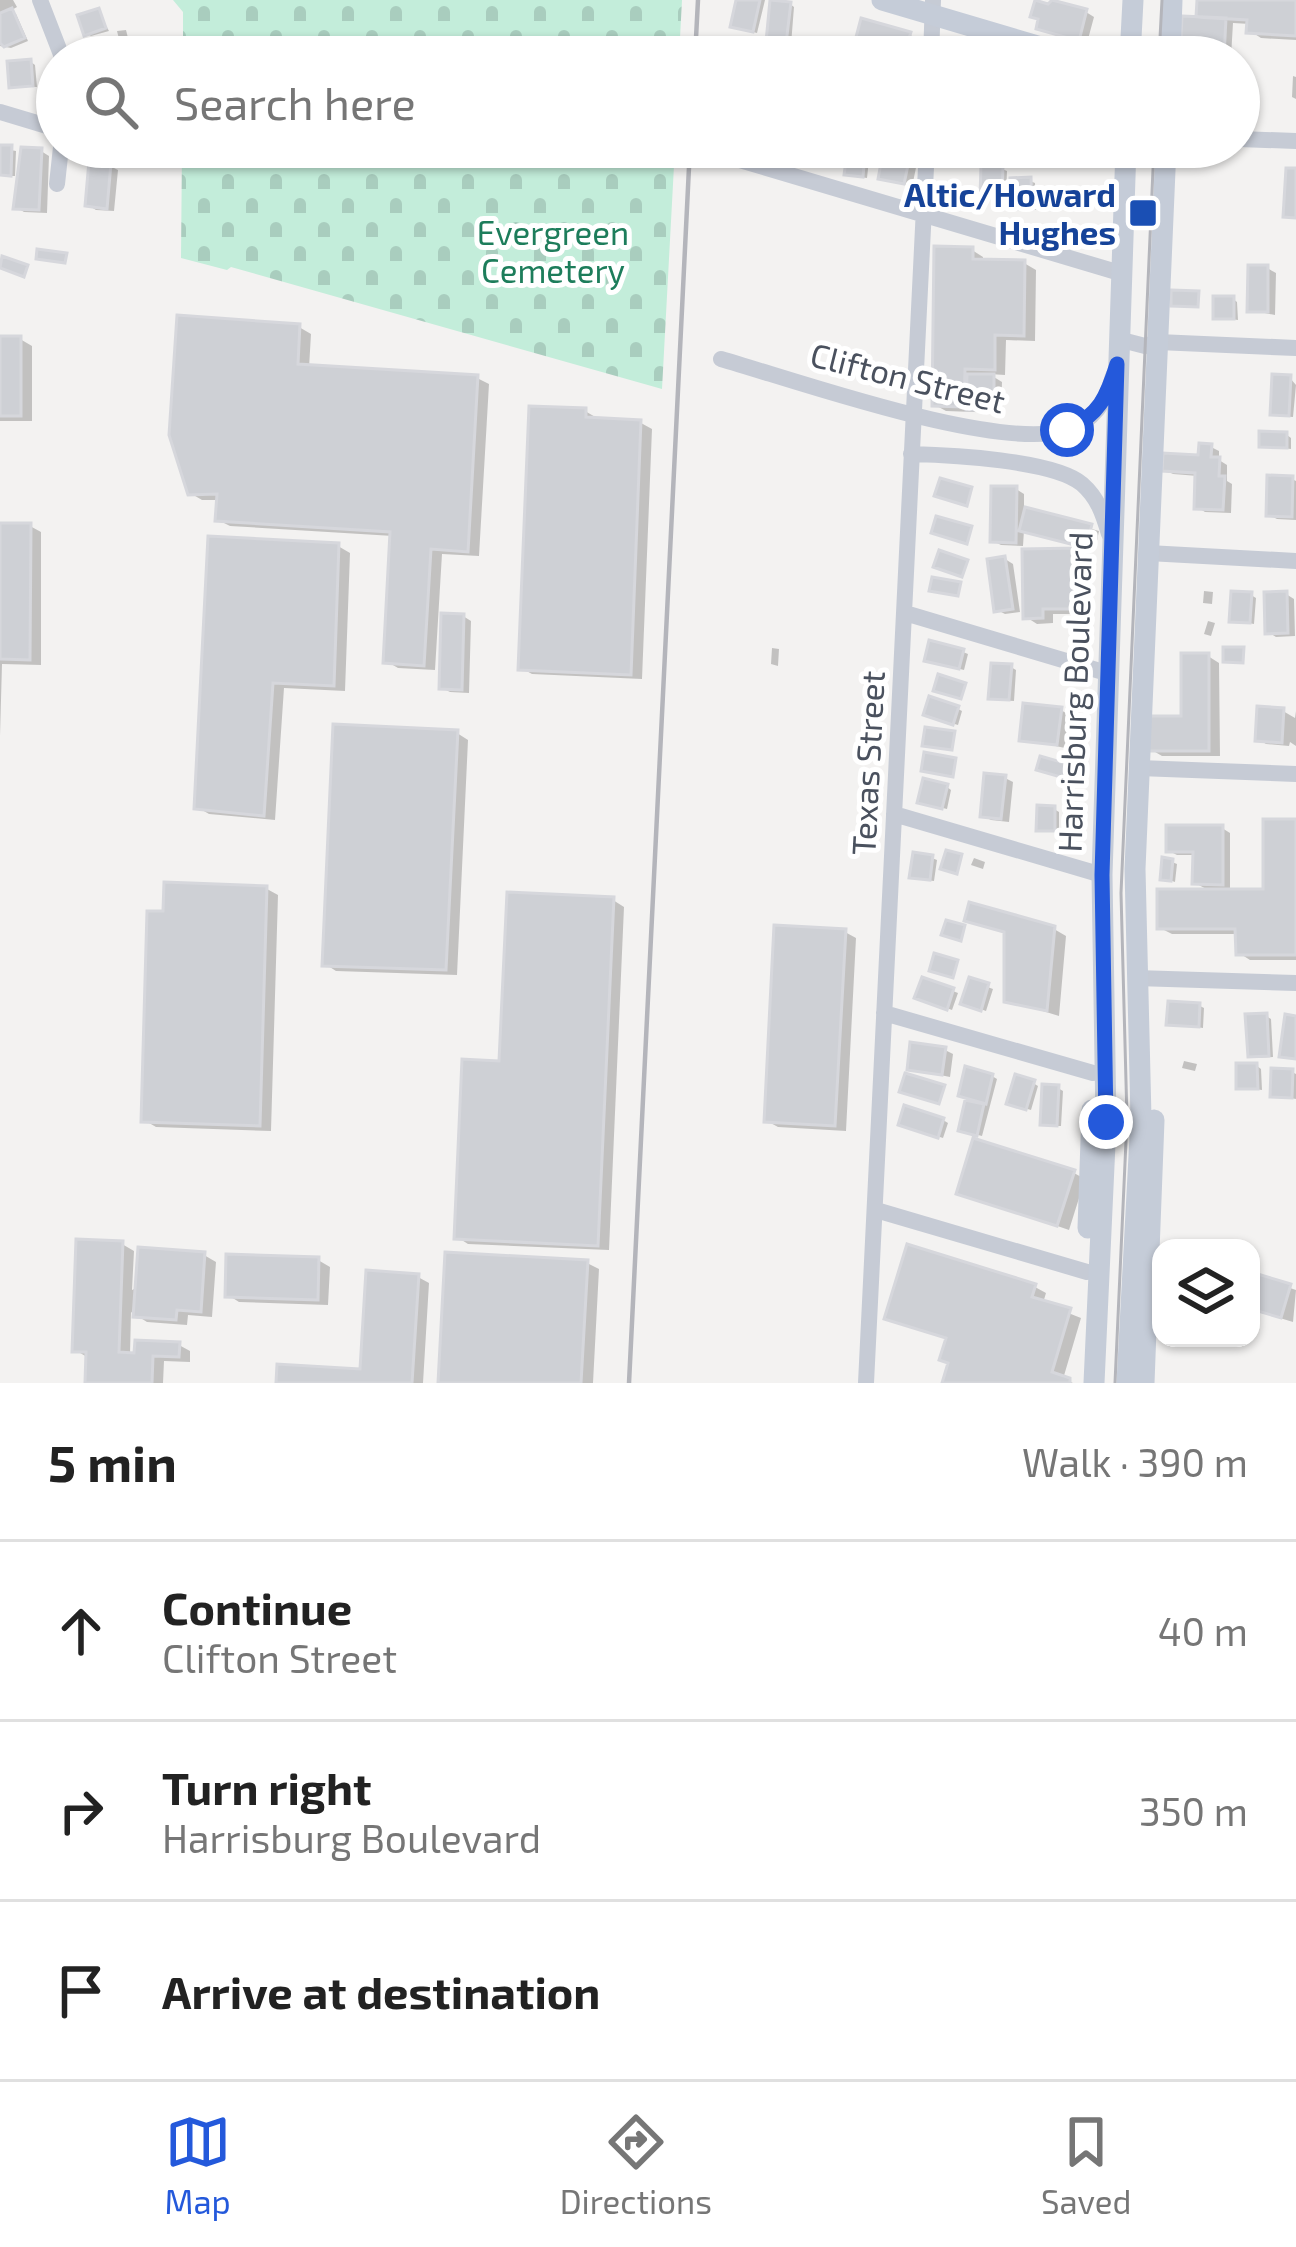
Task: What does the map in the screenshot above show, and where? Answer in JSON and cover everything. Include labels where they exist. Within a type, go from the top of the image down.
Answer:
[{"type":"main road","points":[[882,0],[933,8],[1015,36]]},
{"type":"main road","points":[[1131,36],[1133,0]]},
{"type":"main road","points":[[1171,36],[1172,0]]},
{"type":"main road","name":"Harrisburg Boulevard","points":[[1094,1383],[1105,1170],[1102,875],[1125,168]]},
{"type":"main road","name":"Harrisburg Boulevard","points":[[1127,1383],[1141,1118],[1135,868],[1165,168]]},
{"type":"main road","points":[[1080,1383],[1102,875]]},
{"type":"main road","points":[[1136,979],[1154,1125],[1144,1383]]},
{"type":"street","points":[[40,0],[54,36]]},
{"type":"street","points":[[0,112],[36,123]]},
{"type":"street","points":[[1260,140],[1296,141]]},
{"type":"street","points":[[57,184],[59,168]]},
{"type":"street","points":[[765,168],[1120,273]]},
{"type":"street","name":"Texas Street","points":[[866,1383],[926,168]]},
{"type":"street","points":[[1118,339],[1145,346],[1158,342],[1296,348]]},
{"type":"street","name":"Clifton Street","points":[[721,359],[978,430],[1033,436],[1067,430],[1096,413],[1106,400],[1117,364]]},
{"type":"street","name":"Clifton Street","points":[[911,454],[1055,470],[1080,482],[1101,505],[1112,542]]},
{"type":"street","points":[[1148,553],[1296,561]]},
{"type":"street","points":[[905,613],[1110,674]]},
{"type":"street","points":[[1139,768],[1296,774]]},
{"type":"street","points":[[894,814],[1102,875]]},
{"type":"street","points":[[1136,979],[1296,983]]},
{"type":"street","points":[[884,1013],[1093,1073]]},
{"type":"street","points":[[876,1210],[1087,1272]]},
{"type":"green space","points":[[173,0],[682,0],[680,36],[183,36],[183,12]]},
{"type":"green space","name":"Evergreen Cemetery","points":[[182,168],[674,168],[662,389],[231,267],[227,270],[181,258]]},
{"type":"building","points":[[736,0],[760,0],[753,32],[730,27]]},
{"type":"building","points":[[770,0],[791,2],[787,36],[767,36]]},
{"type":"building","points":[[1035,0],[1087,9],[1080,36],[1036,29],[1038,19],[1030,17]]},
{"type":"building","points":[[1197,0],[1296,0],[1296,36],[1246,33],[1247,20],[1196,17]]},
{"type":"building","points":[[12,8],[25,38],[4,47],[0,13]]},
{"type":"building","points":[[99,8],[106,28],[84,36],[77,15]]},
{"type":"building","points":[[1182,16],[1226,18],[1225,36],[1181,36]]},
{"type":"building","points":[[861,18],[911,32],[910,36],[856,36]]},
{"type":"building","points":[[31,59],[33,86],[9,88],[7,61]]},
{"type":"building","points":[[0,145],[12,145],[11,176],[0,175]]},
{"type":"building","points":[[21,147],[36,148],[36,168],[41,168],[39,210],[13,209]]},
{"type":"building","points":[[88,168],[111,168],[107,209],[85,206]]},
{"type":"building","points":[[845,168],[864,168],[863,177],[844,175]]},
{"type":"building","points":[[880,168],[907,168],[904,184],[878,179]]},
{"type":"building","points":[[981,168],[1003,168],[1002,197],[980,197]]},
{"type":"building","points":[[1286,168],[1296,168],[1296,218],[1283,217]]},
{"type":"building","points":[[1031,177],[1032,209],[1010,209],[1010,178]]},
{"type":"building","points":[[934,246],[973,247],[973,259],[1025,260],[1024,336],[995,335],[995,370],[965,369],[964,407],[932,406]]},
{"type":"building","points":[[37,249],[67,253],[65,263],[36,259]]},
{"type":"building","points":[[2,256],[28,265],[24,277],[0,268]]},
{"type":"building","points":[[1248,265],[1268,265],[1268,312],[1247,312]]},
{"type":"building","points":[[1171,290],[1199,291],[1198,307],[1171,306]]},
{"type":"building","points":[[1213,296],[1234,296],[1234,319],[1213,319]]},
{"type":"building","points":[[177,315],[300,324],[298,364],[478,375],[468,552],[431,549],[424,666],[383,663],[390,532],[215,521],[217,494],[188,495],[169,435]]},
{"type":"building","points":[[0,336],[21,336],[21,416],[0,416]]},
{"type":"building","points":[[967,374],[994,374],[994,410],[966,410]]},
{"type":"building","points":[[1272,374],[1291,375],[1289,416],[1270,415]]},
{"type":"building","points":[[529,406],[586,408],[586,417],[641,420],[631,675],[518,670]]},
{"type":"building","points":[[1259,431],[1287,432],[1287,448],[1259,447]]},
{"type":"building","points":[[1199,443],[1212,444],[1211,457],[1220,457],[1219,476],[1225,476],[1223,510],[1194,509],[1195,473],[1162,471],[1163,453],[1198,455]]},
{"type":"building","points":[[1267,475],[1293,476],[1292,517],[1266,516]]},
{"type":"building","points":[[940,478],[972,487],[967,506],[934,496]]},
{"type":"building","points":[[991,486],[1017,486],[1016,543],[990,542]]},
{"type":"building","points":[[1025,507],[1092,524],[1086,548],[1019,531]]},
{"type":"building","points":[[936,516],[972,526],[967,544],[931,533]]},
{"type":"building","points":[[0,523],[31,523],[30,660],[0,659]]},
{"type":"building","points":[[208,536],[339,543],[334,686],[273,683],[264,816],[194,809]]},
{"type":"building","points":[[1077,548],[1077,609],[1043,609],[1043,618],[1023,619],[1022,549]]},
{"type":"building","points":[[939,550],[968,560],[962,577],[933,567]]},
{"type":"building","points":[[1005,556],[1013,609],[994,612],[987,559]]},
{"type":"building","points":[[932,577],[961,582],[958,596],[929,591]]},
{"type":"building","points":[[1231,591],[1252,592],[1250,623],[1229,622]]},
{"type":"building","points":[[1287,591],[1288,633],[1265,634],[1264,592]]},
{"type":"building","points":[[441,613],[464,614],[462,690],[439,689]]},
{"type":"building","points":[[929,640],[964,649],[959,669],[924,661]]},
{"type":"building","points":[[1223,647],[1244,647],[1243,663],[1223,662]]},
{"type":"building","points":[[1181,653],[1209,653],[1209,751],[1147,751],[1147,716],[1181,716]]},
{"type":"building","points":[[991,663],[1012,664],[1009,700],[988,699]]},
{"type":"building","points":[[938,674],[966,683],[961,699],[933,691]]},
{"type":"building","points":[[929,696],[959,706],[953,725],[923,715]]},
{"type":"building","points":[[1023,703],[1062,707],[1057,745],[1019,741]]},
{"type":"building","points":[[1257,706],[1284,708],[1282,743],[1255,741]]},
{"type":"building","points":[[333,724],[458,730],[446,970],[322,966]]},
{"type":"building","points":[[925,727],[955,731],[952,750],[922,746]]},
{"type":"building","points":[[924,752],[956,758],[953,777],[921,771]]},
{"type":"building","points":[[1040,756],[1068,764],[1064,778],[1036,770]]},
{"type":"building","points":[[984,773],[1006,775],[1001,819],[980,817]]},
{"type":"building","points":[[923,778],[948,784],[942,809],[917,803]]},
{"type":"building","points":[[1037,805],[1055,806],[1055,831],[1036,831]]},
{"type":"building","points":[[1263,819],[1296,819],[1296,955],[1236,955],[1235,929],[1157,929],[1157,889],[1263,889]]},
{"type":"building","points":[[1166,825],[1223,825],[1223,885],[1192,884],[1193,852],[1166,852]]},
{"type":"building","points":[[946,850],[962,854],[957,874],[940,869]]},
{"type":"building","points":[[913,852],[933,855],[930,880],[909,878]]},
{"type":"building","points":[[1162,857],[1173,859],[1171,881],[1160,880]]},
{"type":"building","points":[[164,882],[267,886],[260,1126],[141,1122],[147,911],[163,911]]},
{"type":"building","points":[[507,892],[614,897],[598,1246],[454,1239],[462,1059],[499,1061]]},
{"type":"building","points":[[969,902],[1055,926],[1047,1011],[1004,1002],[1004,932],[964,921]]},
{"type":"building","points":[[946,920],[965,925],[961,941],[941,935]]},
{"type":"building","points":[[774,925],[846,929],[835,1126],[764,1122]]},
{"type":"building","points":[[934,953],[958,960],[953,978],[929,971]]},
{"type":"building","points":[[922,977],[954,988],[947,1010],[914,998]]},
{"type":"building","points":[[969,977],[989,983],[981,1011],[960,1004]]},
{"type":"building","points":[[1168,1001],[1200,1003],[1199,1027],[1166,1025]]},
{"type":"building","points":[[1267,1013],[1269,1056],[1248,1057],[1245,1014]]},
{"type":"building","points":[[1285,1014],[1296,1016],[1296,1059],[1279,1057]]},
{"type":"building","points":[[910,1042],[946,1047],[942,1075],[907,1070]]},
{"type":"building","points":[[1236,1063],[1257,1063],[1258,1089],[1236,1089]]},
{"type":"building","points":[[965,1066],[993,1074],[986,1104],[958,1096]]},
{"type":"building","points":[[1271,1068],[1293,1069],[1292,1098],[1270,1097]]},
{"type":"building","points":[[905,1073],[945,1085],[939,1104],[899,1092]]},
{"type":"building","points":[[1015,1074],[1035,1080],[1026,1110],[1006,1104]]},
{"type":"building","points":[[1042,1084],[1059,1085],[1057,1126],[1040,1125]]},
{"type":"building","points":[[965,1100],[984,1104],[977,1136],[958,1131]]},
{"type":"building","points":[[904,1105],[944,1118],[938,1138],[898,1125]]},
{"type":"building","points":[[973,1138],[1075,1170],[1057,1226],[956,1194]]},
{"type":"building","points":[[76,1239],[123,1241],[119,1352],[134,1353],[135,1340],[180,1342],[179,1357],[153,1356],[152,1383],[85,1383],[86,1352],[72,1352]]},
{"type":"building","points":[[907,1244],[1036,1284],[1032,1297],[1071,1308],[1052,1372],[1070,1378],[1070,1383],[942,1383],[948,1363],[939,1360],[946,1338],[884,1319]]},
{"type":"building","points":[[138,1247],[205,1252],[201,1312],[177,1310],[176,1320],[133,1317]]},
{"type":"building","points":[[445,1252],[588,1260],[581,1383],[438,1383]]},
{"type":"building","points":[[226,1254],[319,1257],[318,1300],[225,1297]]},
{"type":"building","points":[[366,1270],[419,1274],[412,1383],[276,1383],[277,1364],[360,1369]]},
{"type":"building","points":[[1260,1275],[1291,1284],[1281,1318],[1260,1312]]},
{"type":"tram line","points":[[1160,36],[1162,0]]},
{"type":"tram line","points":[[1115,1383],[1127,1119],[1121,893],[1153,168]]},
{"type":"railway","points":[[696,36],[698,0]]},
{"type":"railway","points":[[629,1383],[689,168]]},
{"type":"place","name":"Altic/Howard Hughes","points":[[1143,213]]},
{"type":"route","points":[[1067,430],[1096,413],[1106,400],[1117,364],[1102,875],[1106,1122]]}]
